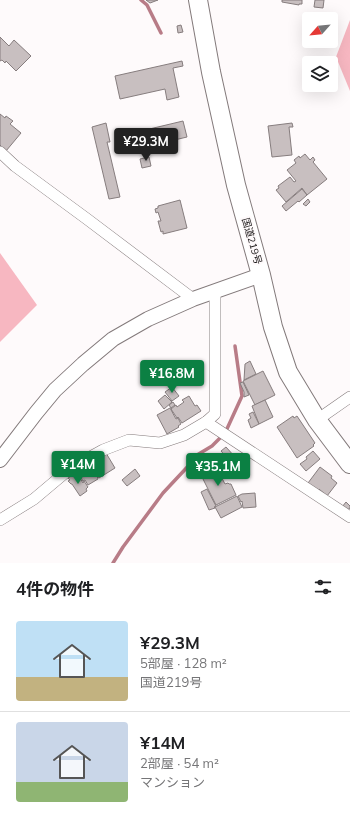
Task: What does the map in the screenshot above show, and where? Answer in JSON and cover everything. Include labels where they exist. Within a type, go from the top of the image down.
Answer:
[{"type":"highway","name":"国道219号","points":[[198,0],[211,72],[236,185],[261,275],[273,327],[288,372],[317,420],[350,464]]},
{"type":"street","points":[[0,152],[15,166],[87,218],[193,299]]},
{"type":"street","points":[[0,460],[36,412],[55,390],[113,339],[148,319],[193,299],[261,275]]},
{"type":"street","points":[[0,520],[34,499],[72,467],[103,450],[130,440],[160,442],[184,435],[206,422],[215,414],[215,292]]},
{"type":"street","points":[[317,420],[350,398]]},
{"type":"street","points":[[206,422],[350,517]]},
{"type":"shaded area","points":[[350,20],[350,91],[338,62],[338,56],[336,56]]},
{"type":"shaded area","points":[[0,253],[37,305],[0,342]]},
{"type":"building","points":[[146,0],[158,0],[150,3]]},
{"type":"building","points":[[282,0],[302,0],[302,4],[299,5],[282,2]]},
{"type":"building","points":[[315,0],[324,0],[323,8],[314,7]]},
{"type":"building","points":[[181,25],[183,32],[178,33],[177,26]]},
{"type":"building","points":[[0,37],[9,46],[14,40],[31,56],[16,71],[6,61],[5,63],[2,60],[0,61]]},
{"type":"building","points":[[182,61],[183,66],[173,68],[179,97],[167,100],[165,89],[120,99],[115,76]]},
{"type":"building","points":[[0,114],[13,121],[10,124],[21,133],[6,151],[0,145]]},
{"type":"building","points":[[183,121],[187,137],[120,153],[116,137]]},
{"type":"building","points":[[106,123],[110,142],[107,142],[120,197],[109,199],[92,127]]},
{"type":"building","points":[[292,123],[293,127],[289,127],[292,155],[272,157],[268,126]]},
{"type":"building","points":[[305,154],[310,160],[313,157],[315,160],[313,162],[327,179],[307,195],[302,188],[286,202],[276,190],[279,188],[278,186],[290,177],[294,182],[296,181],[287,170],[296,163],[294,160]]},
{"type":"building","points":[[149,157],[151,166],[142,168],[140,159]]},
{"type":"building","points":[[302,189],[307,195],[286,211],[282,206]]},
{"type":"building","points":[[308,199],[310,202],[306,206],[303,204]]},
{"type":"building","points":[[180,200],[187,228],[163,234],[158,221],[161,221],[158,212],[156,213],[155,209],[158,208],[158,206]]},
{"type":"building","points":[[250,361],[256,374],[244,380],[245,364]]},
{"type":"building","points":[[263,371],[275,395],[255,405],[243,381]]},
{"type":"building","points":[[243,382],[249,395],[244,397],[244,392],[240,383]]},
{"type":"building","points":[[172,387],[179,396],[172,401],[165,392]]},
{"type":"building","points":[[165,395],[172,402],[164,409],[158,401]]},
{"type":"building","points":[[189,396],[195,406],[197,405],[201,411],[182,423],[171,409],[184,402],[182,400]]},
{"type":"building","points":[[265,400],[273,417],[259,424],[252,406]]},
{"type":"building","points":[[173,402],[175,405],[171,408],[169,405]]},
{"type":"building","points":[[170,408],[176,419],[178,418],[181,424],[178,426],[179,427],[167,434],[157,415]]},
{"type":"building","points":[[253,412],[259,424],[251,428],[248,420],[251,418],[249,414]]},
{"type":"building","points":[[293,416],[294,418],[297,416],[315,443],[313,445],[314,446],[297,458],[277,427]]},
{"type":"building","points":[[226,447],[235,457],[230,461],[221,451]]},
{"type":"building","points":[[313,451],[320,459],[306,471],[300,464],[307,459],[306,457]]},
{"type":"building","points":[[106,453],[115,468],[99,478],[87,464]]},
{"type":"building","points":[[88,466],[93,475],[97,476],[98,479],[88,485],[79,475],[81,474],[79,469],[82,467],[83,469]]},
{"type":"building","points":[[320,467],[332,476],[331,478],[337,483],[327,496],[319,489],[318,491],[308,483]]},
{"type":"building","points":[[135,469],[140,476],[127,486],[122,480]]},
{"type":"building","points":[[217,469],[225,484],[231,484],[236,495],[216,505],[202,477]]},
{"type":"building","points":[[75,474],[83,483],[84,481],[88,487],[86,489],[87,491],[80,496],[72,484],[68,481],[70,480],[68,478]]},
{"type":"building","points":[[207,489],[216,506],[214,507],[215,508],[209,510],[201,492]]},
{"type":"building","points":[[255,493],[256,507],[243,508],[242,501],[241,502],[238,496],[242,494]]},
{"type":"building","points":[[237,496],[242,507],[221,518],[215,507]]},
{"type":"building","points":[[346,502],[350,508],[346,511],[342,507]]},
{"type":"waterway","points":[[141,0],[147,5],[161,33]]},
{"type":"waterway","points":[[226,431],[242,396],[235,346]]},
{"type":"waterway","points":[[113,563],[163,493],[197,455],[212,446],[220,438]]}]
